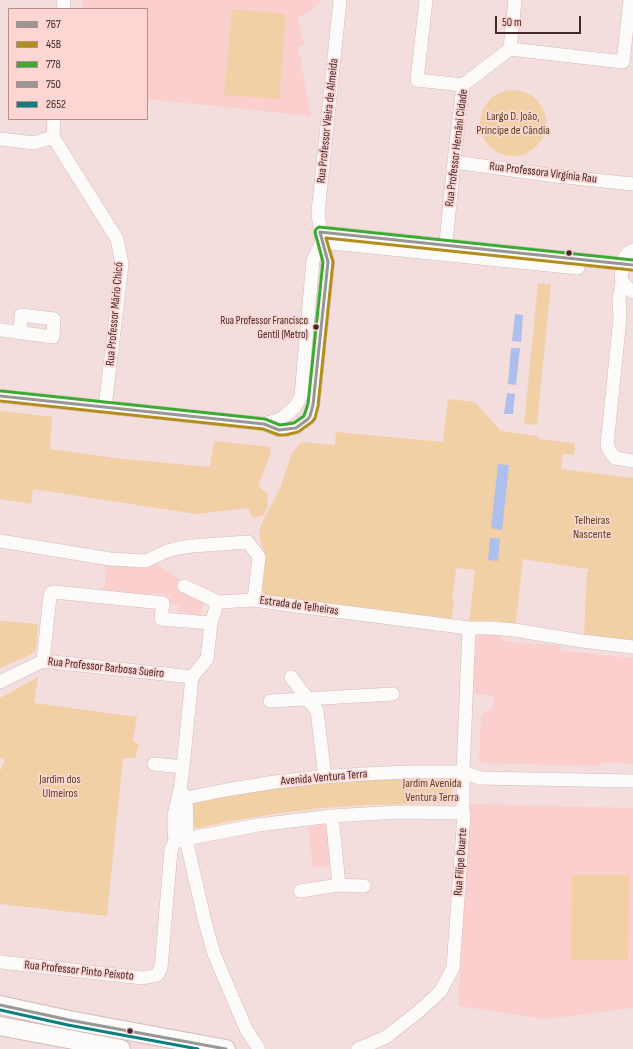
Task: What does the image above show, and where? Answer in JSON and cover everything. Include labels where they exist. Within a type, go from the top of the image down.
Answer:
[{"type":"highway","points":[[0,1005],[69,1020],[226,1049]]},
{"type":"highway","points":[[0,1026],[121,1049]]},
{"type":"street","name":"Rua Professor Vieira de Almeida","points":[[264,424],[279,430],[296,428],[308,419],[313,405],[328,262],[321,237],[318,213],[340,0]]},
{"type":"street","points":[[426,0],[418,80],[463,85]]},
{"type":"street","points":[[515,0],[510,50],[623,62],[630,0]]},
{"type":"street","name":"Rua Professor Hernâni Cidade","points":[[445,250],[463,85],[510,50]]},
{"type":"street","points":[[0,139],[34,143],[53,136],[54,120]]},
{"type":"street","name":"Rua Professor Mário Chicó","points":[[53,136],[117,239],[122,264],[105,407]]},
{"type":"street","name":"Rua Professora Virgínia Rau","points":[[454,162],[556,176],[633,184]]},
{"type":"street","points":[[0,396],[264,424],[281,419],[295,407],[301,396],[313,260],[321,237],[627,271]]},
{"type":"street","points":[[633,250],[628,252],[624,258],[627,271],[627,287],[633,292]]},
{"type":"street","points":[[627,271],[619,299],[620,318],[607,445],[615,458],[633,461]]},
{"type":"street","points":[[620,318],[629,303],[633,300]]},
{"type":"street","points":[[0,330],[20,332]]},
{"type":"street","name":"Estrada de Telheiras","points":[[0,541],[110,559],[146,561],[167,551],[178,548],[248,542],[259,557],[254,600],[470,628],[514,630],[582,641],[633,647]]},
{"type":"street","points":[[184,586],[218,602],[254,600]]},
{"type":"street","points":[[43,661],[50,596],[51,593],[54,592],[162,603],[162,619],[211,623]]},
{"type":"street","points":[[218,602],[211,623],[207,659],[192,677],[183,767],[183,794],[187,825],[180,840],[214,954],[246,1029],[259,1049]]},
{"type":"street","name":"Rua Filipe Duarte","points":[[358,1049],[386,1037],[418,1012],[440,992],[453,968],[464,822],[463,772],[470,628]]},
{"type":"street","name":"Rua Professor Barbosa Sueiro","points":[[0,682],[43,661],[192,677]]},
{"type":"street","points":[[291,677],[317,711],[325,777]]},
{"type":"street","points":[[270,701],[393,694]]},
{"type":"street","points":[[154,764],[183,767]]},
{"type":"street","name":"Avenida Ventura Terra","points":[[183,794],[325,777],[408,772],[463,772],[480,778],[632,781]]},
{"type":"street","points":[[180,840],[258,825],[332,816],[399,812],[463,813]]},
{"type":"street","points":[[332,816],[339,885]]},
{"type":"street","name":"Rua Professor Pinto Peixoto","points":[[0,962],[143,978],[157,975],[161,968],[171,850],[180,840]]},
{"type":"street","points":[[300,891],[339,885],[364,886]]},
{"type":"shaded area","points":[[85,0],[323,0],[298,19],[304,44],[298,46],[311,116],[148,99],[148,8],[82,8]]},
{"type":"shaded area","points":[[106,560],[153,562],[182,581],[177,589],[203,602],[201,615],[178,612],[179,606],[169,605],[170,595],[152,593],[148,596],[102,592],[105,583]]},
{"type":"shaded area","points":[[475,632],[502,634],[502,640],[516,643],[560,645],[561,651],[633,658],[633,764],[601,762],[600,766],[480,763],[481,717],[483,713],[493,708],[494,696],[473,694]]},
{"type":"shaded area","points":[[470,804],[633,808],[633,1008],[546,1019],[458,1006]]},
{"type":"shaded area","points":[[329,824],[334,865],[313,867],[308,827]]},
{"type":"green space","points":[[232,9],[286,14],[279,99],[224,95]]},
{"type":"green space","name":"Largo D. João, Príncipe de Cândia","points":[[513,90],[526,93],[536,100],[543,110],[546,123],[543,136],[536,146],[526,153],[513,156],[500,153],[490,146],[483,136],[480,123],[483,110],[490,100],[500,93]]},
{"type":"green space","points":[[538,283],[551,284],[537,425],[524,424]]},
{"type":"green space","name":"Telheiras Nascente","points":[[448,399],[475,402],[501,431],[538,436],[538,439],[575,443],[574,455],[563,454],[561,469],[633,478],[633,642],[584,636],[588,569],[523,559],[515,628],[469,624],[475,570],[456,568],[451,623],[334,607],[301,599],[273,599],[265,595],[262,590],[261,572],[266,557],[259,531],[281,486],[292,453],[301,442],[335,445],[336,432],[443,442]]},
{"type":"green space","points":[[0,411],[52,417],[50,449],[123,459],[210,467],[214,441],[271,447],[270,455],[258,486],[267,493],[268,507],[262,516],[253,518],[248,508],[196,514],[33,489],[31,504],[0,499]]},
{"type":"green space","points":[[0,621],[38,624],[36,649],[32,654],[0,668]]},
{"type":"green space","name":"Jardim dos Ulmeiros","points":[[38,677],[34,703],[137,717],[133,740],[139,745],[135,758],[123,758],[107,916],[0,904],[0,771],[5,760],[0,758],[0,698]]},
{"type":"green space","name":"Jardim Avenida Ventura Terra","points":[[408,778],[451,779],[452,786],[450,803],[366,805],[323,808],[280,813],[197,828],[194,826],[193,803],[276,788],[320,783]]},
{"type":"green space","points":[[572,875],[629,875],[628,960],[571,960]]},
{"type":"water","points":[[515,314],[523,315],[521,342],[512,341]]},
{"type":"water","points":[[511,348],[520,348],[516,385],[508,384]]},
{"type":"water","points":[[507,393],[515,394],[513,414],[504,414]]},
{"type":"water","points":[[498,464],[509,465],[502,530],[491,528]]},
{"type":"water","points":[[490,538],[500,539],[498,561],[488,560]]},
{"type":"transit line","name":"778","points":[[1,391],[265,419],[280,425],[294,423],[304,416],[308,404],[323,262],[315,232],[319,227],[633,260]]},
{"type":"transit line","name":"767","points":[[320,232],[633,265]]},
{"type":"transit line","name":"767","points":[[0,396],[264,424],[279,430],[296,428],[308,419],[313,405],[328,262],[320,232]]},
{"type":"transit line","name":"45B","points":[[0,401],[263,429],[279,435],[298,432],[312,422],[315,418],[318,406],[333,262],[326,238],[632,270]]},
{"type":"transit line","name":"750","points":[[0,1005],[69,1020],[226,1049]]},
{"type":"transit line","name":"2652","points":[[0,1010],[68,1025],[198,1049]]},
{"type":"place","name":"Rua Professor Francisco Gentil (Metro)","points":[[316,327]]}]
